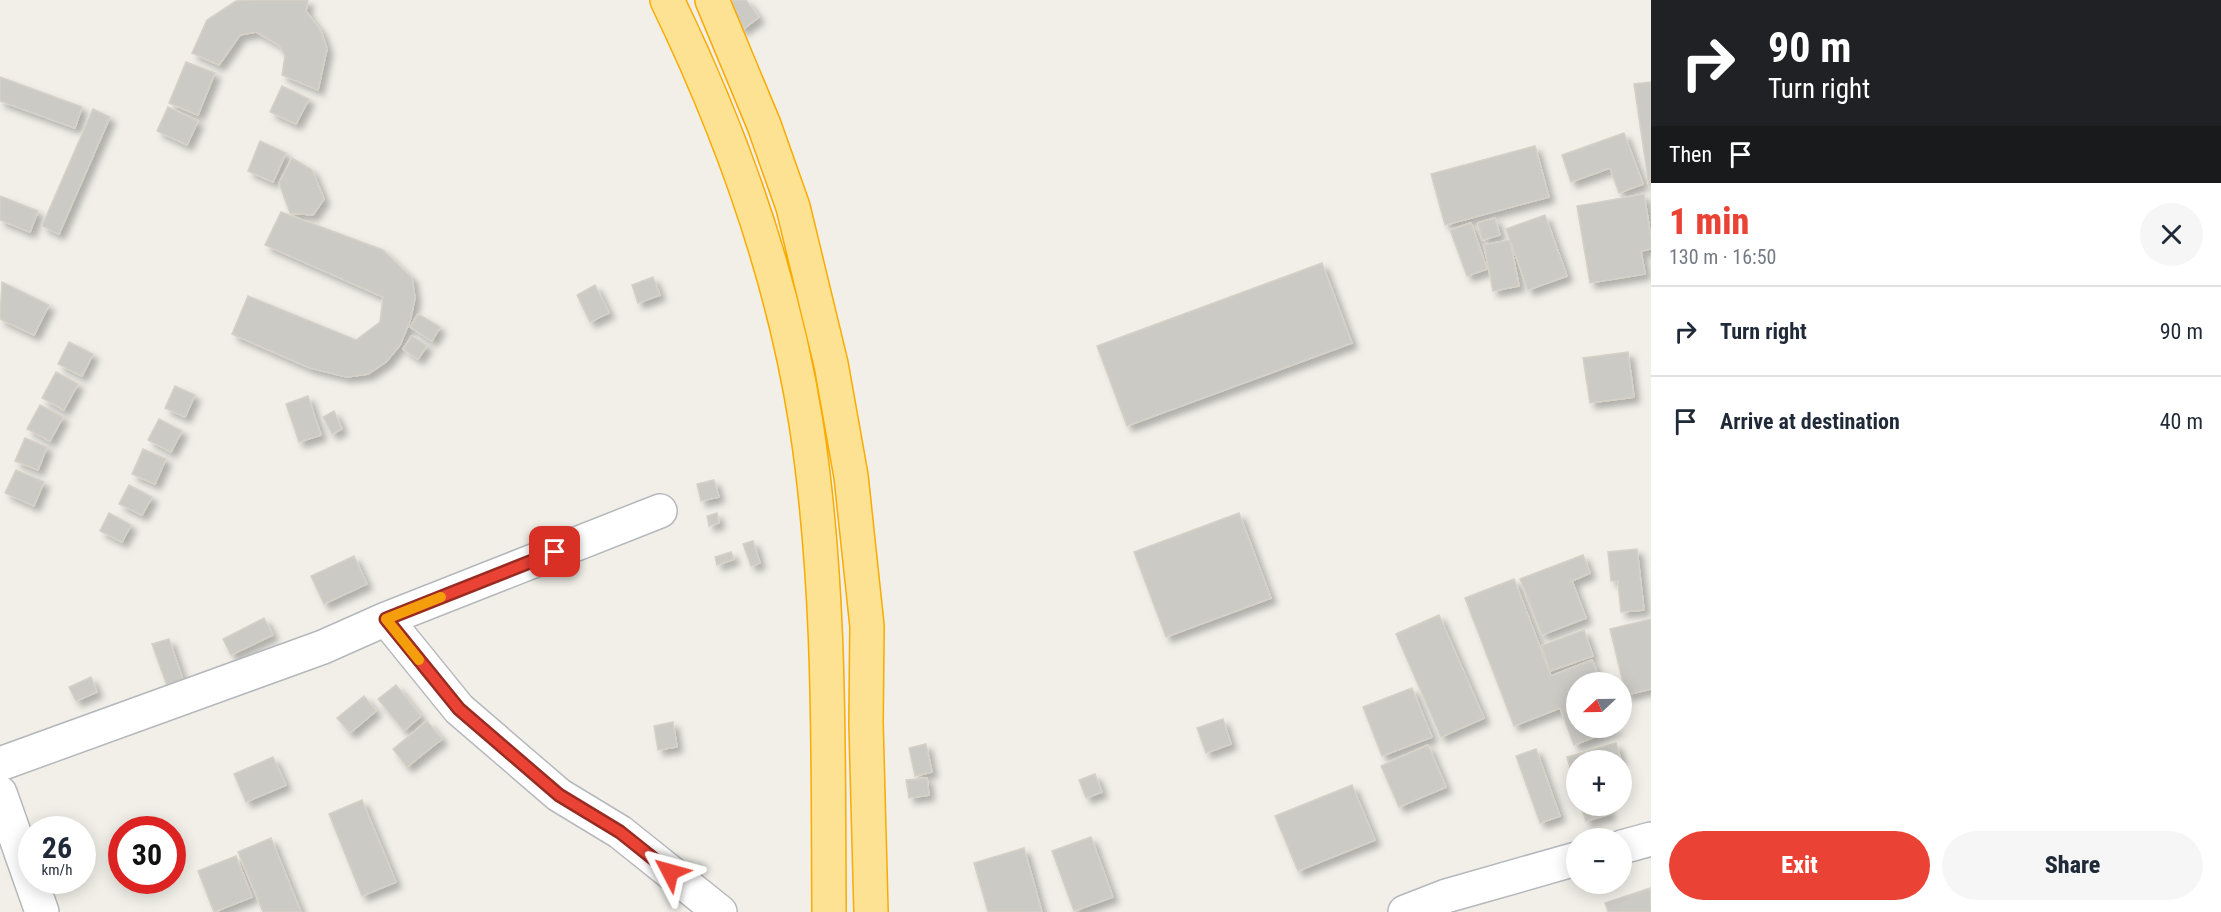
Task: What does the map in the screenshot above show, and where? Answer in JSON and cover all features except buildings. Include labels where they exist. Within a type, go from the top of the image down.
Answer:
[{"type":"highway","points":[[667,0],[713,101],[744,182],[769,265],[806,422],[823,600],[827,693],[829,912]]},
{"type":"highway","points":[[712,0],[764,125],[794,207],[831,364],[851,476],[867,626],[866,723],[871,912]]},
{"type":"street","points":[[0,764],[323,647],[386,619],[660,511]]},
{"type":"street","points":[[386,619],[459,709],[559,795],[620,832],[720,912]]},
{"type":"street","points":[[0,793],[42,912]]},
{"type":"street","points":[[1632,844],[1651,839]]},
{"type":"street","points":[[1405,912],[1446,896],[1566,862]]},
{"type":"slow traffic","points":[[419,660],[386,619],[441,597]]},
{"type":"route","points":[[555,552],[386,619],[459,709],[559,795],[620,832],[670,872]]}]
